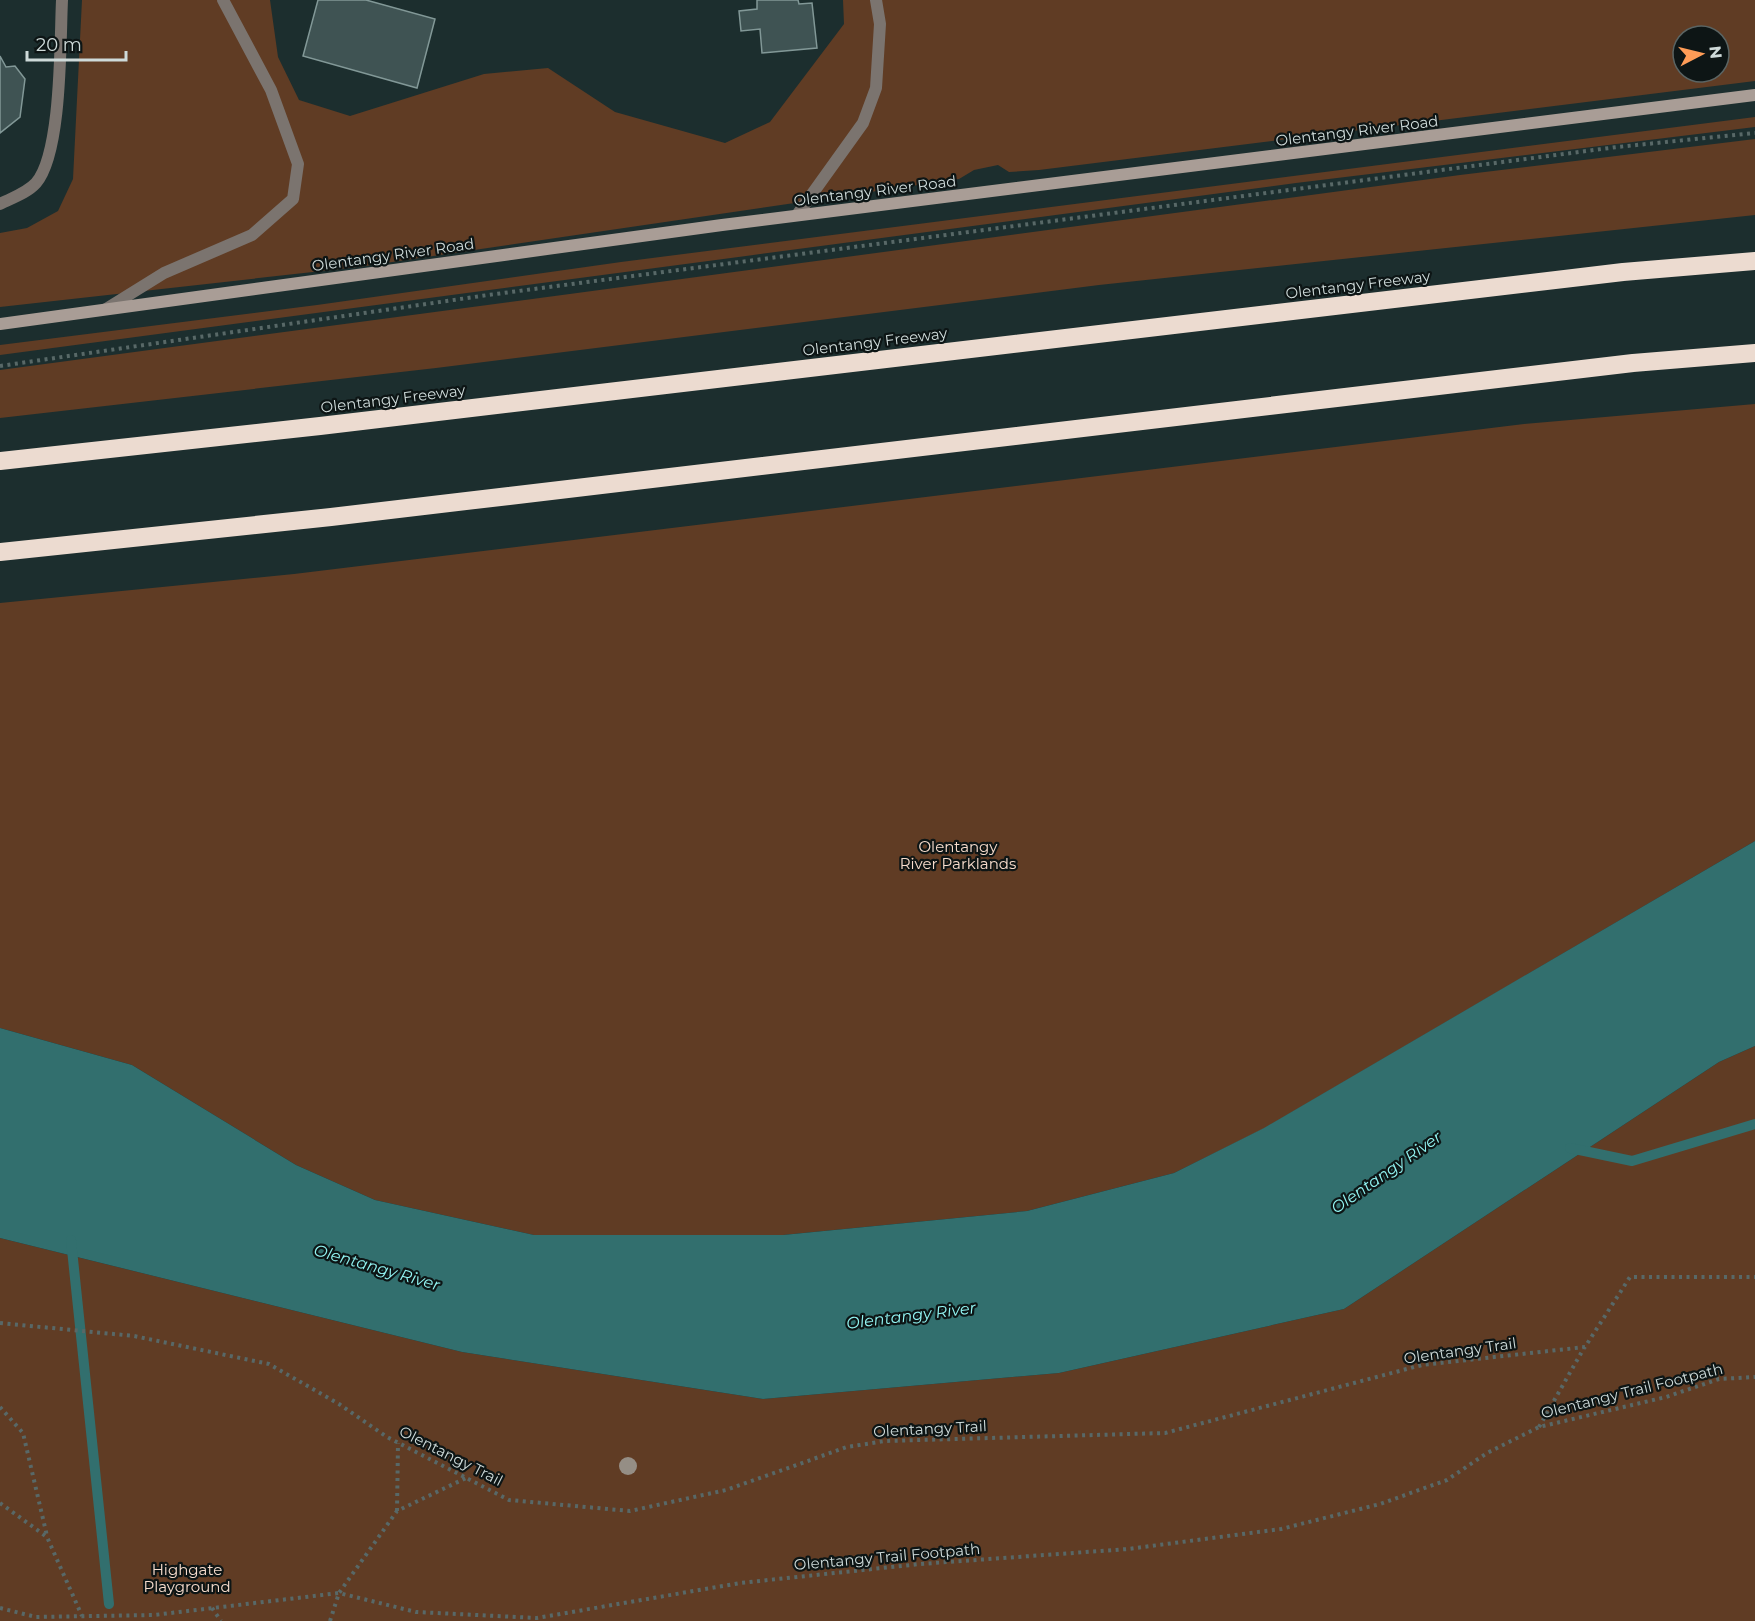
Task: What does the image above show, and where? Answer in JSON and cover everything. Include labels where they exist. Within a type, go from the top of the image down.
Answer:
[{"type":"highway","name":"Olentangy Freeway","points":[[0,461],[332,425],[1623,272],[1755,261]]},
{"type":"highway","points":[[0,552],[354,514],[1633,363],[1755,353]]},
{"type":"main road","name":"Olentangy River Road","points":[[0,324],[797,215],[1755,95]]},
{"type":"street","points":[[0,204],[36,183],[48,161],[56,113],[62,0]]},
{"type":"street","points":[[105,310],[164,273],[252,235],[293,199],[298,164],[271,90],[223,0]]},
{"type":"street","points":[[797,215],[863,123],[876,88],[880,24],[876,0]]},
{"type":"path","points":[[0,366],[500,293],[1605,149],[1755,133]]},
{"type":"path","points":[[1539,1427],[1585,1347],[1630,1277],[1755,1277]]},
{"type":"path","name":"Olentangy Trail","points":[[0,1323],[134,1336],[269,1364],[398,1442],[509,1500],[630,1511],[726,1490],[847,1447],[885,1441],[1165,1433],[1422,1365],[1585,1347]]},
{"type":"path","name":"Olentangy Trail Footpath","points":[[0,1608],[36,1617],[154,1616],[339,1593],[416,1612],[537,1618],[740,1583],[920,1564],[1128,1549],[1281,1529],[1380,1504],[1447,1480],[1487,1454],[1539,1427],[1666,1397],[1719,1379],[1755,1377]]},
{"type":"path","points":[[0,1407],[23,1432],[47,1537],[82,1616]]},
{"type":"path","points":[[397,1511],[398,1442]]},
{"type":"path","points":[[330,1621],[339,1593],[397,1511],[466,1478]]},
{"type":"path","points":[[0,1503],[47,1537]]},
{"type":"path","points":[[212,1608],[222,1621]]},
{"type":"path","points":[[154,1616],[156,1621]]},
{"type":"green space","points":[[82,0],[270,0],[278,57],[299,100],[350,116],[484,74],[548,68],[615,112],[725,143],[770,122],[844,24],[843,0],[1755,0],[1755,81],[1731,84],[1731,24],[1671,24],[1671,84],[1731,84],[1039,170],[1009,172],[998,165],[974,170],[959,179],[358,267],[0,307],[0,233],[27,228],[58,211],[73,179]]},
{"type":"green space","points":[[1755,117],[1755,127],[1296,183],[0,355],[0,345],[317,305],[621,262]]},
{"type":"green space","points":[[1755,139],[1755,215],[1099,285],[436,368],[0,418],[0,370],[1460,175]]},
{"type":"green space","name":"Olentangy River Parklands","points":[[1755,404],[1755,841],[1265,1128],[1174,1173],[1027,1211],[783,1235],[534,1235],[375,1200],[296,1165],[132,1065],[0,1028],[0,603],[294,574],[1524,424]]},
{"type":"green space","name":"Highgate Playground","points":[[1755,1046],[1755,1621],[0,1621],[0,1238],[462,1352],[763,1399],[1059,1373],[1344,1309],[1719,1062]]},
{"type":"water","name":"Olentangy River","points":[[1755,841],[1755,1046],[1719,1062],[1344,1309],[1059,1373],[763,1399],[462,1352],[0,1238],[0,1028],[132,1065],[296,1165],[375,1200],[534,1235],[783,1235],[1027,1211],[1174,1173],[1264,1128]]},
{"type":"building","points":[[318,0],[366,0],[435,19],[417,88],[303,56]]},
{"type":"building","points":[[757,0],[798,0],[799,4],[812,3],[817,48],[762,53],[760,29],[741,31],[739,11],[757,9]]},
{"type":"building","points":[[0,56],[6,67],[15,66],[25,79],[20,117],[0,133]]},
{"type":"waterway","points":[[1570,1148],[1632,1161],[1755,1124]]},
{"type":"waterway","points":[[71,1240],[109,1604]]}]
